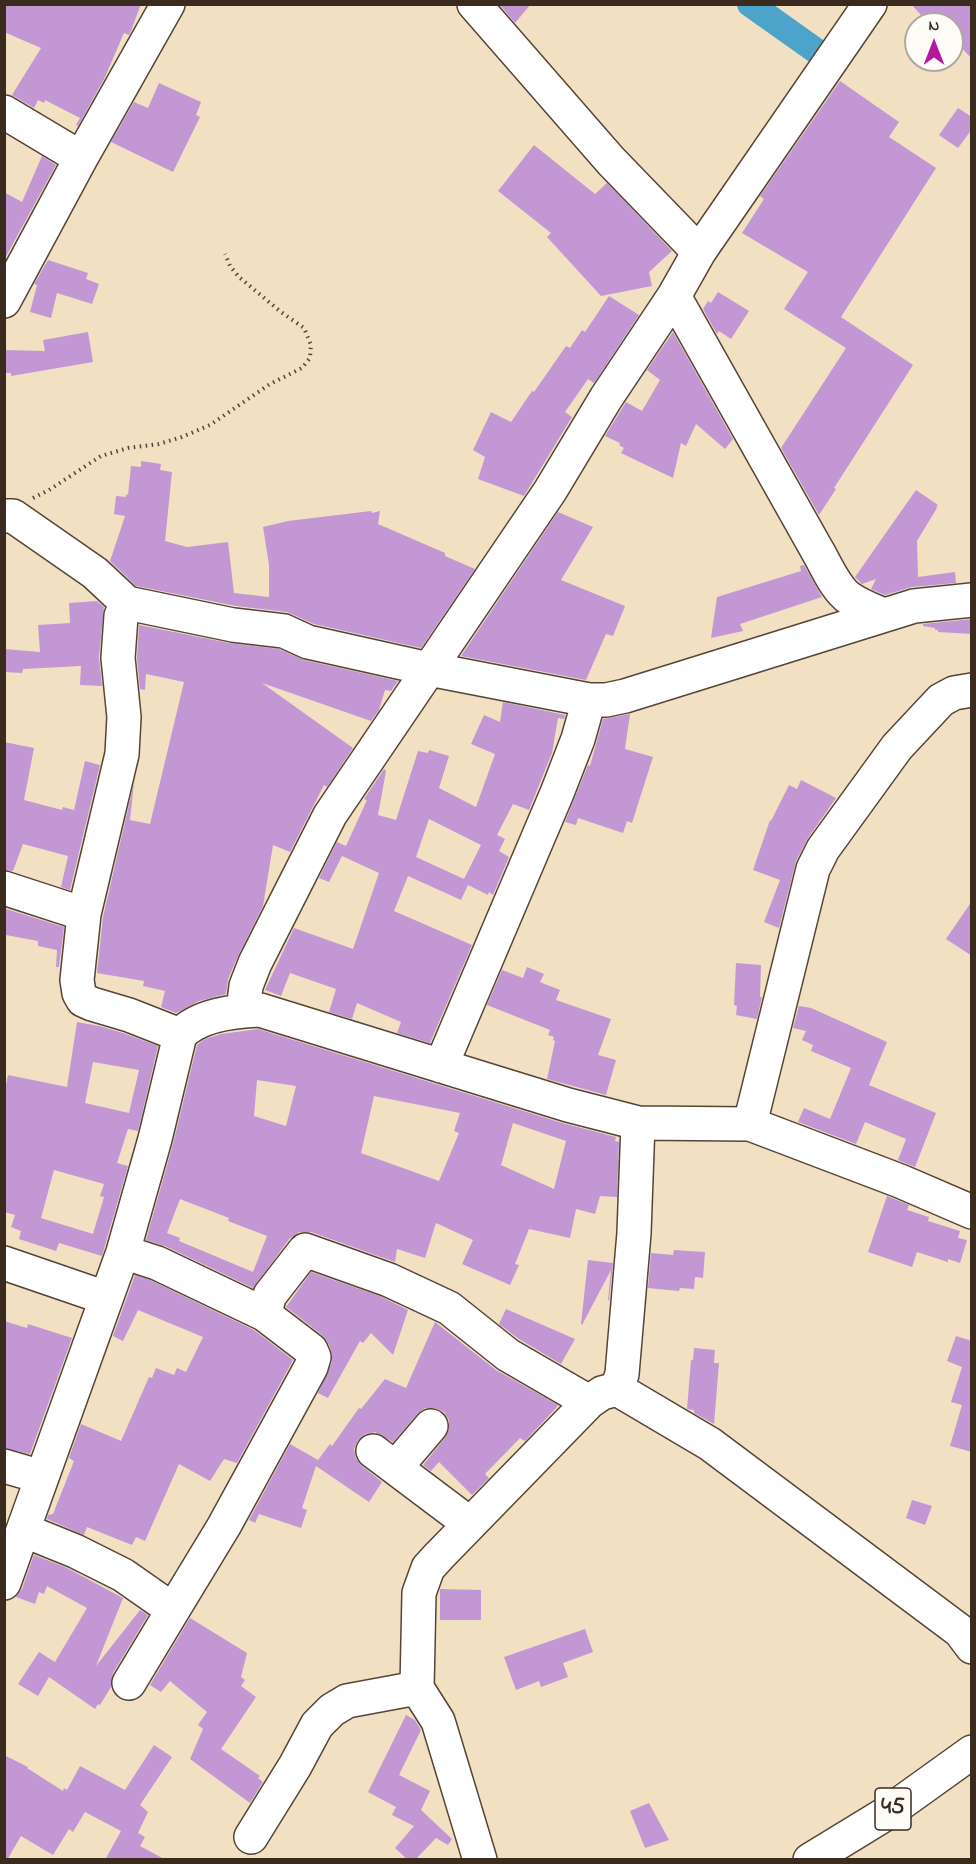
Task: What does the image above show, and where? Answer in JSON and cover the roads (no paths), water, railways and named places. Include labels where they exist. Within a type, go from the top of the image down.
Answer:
[{"type":"street","points":[[4,301],[168,4]]},
{"type":"street","points":[[474,4],[611,161],[699,252]]},
{"type":"street","points":[[243,1011],[246,986],[255,963],[330,815],[549,491],[606,398],[675,296],[699,252],[870,4]]},
{"type":"street","points":[[4,112],[81,158]]},
{"type":"street","points":[[675,296],[837,583],[847,597],[861,606],[884,615]]},
{"type":"street","points":[[9,516],[95,573],[127,603],[233,625],[284,631],[308,642],[429,669],[589,700],[606,700],[625,696],[914,606],[972,600]]},
{"type":"street","points":[[127,603],[121,616],[118,658],[124,717],[122,754],[84,914],[77,980],[79,993],[83,999],[92,1004],[129,1015],[180,1035]]},
{"type":"street","points":[[750,1124],[813,868],[823,849],[897,747],[924,716],[941,700],[954,693],[972,690]]},
{"type":"street","points":[[441,1066],[557,793],[578,739],[589,700]]},
{"type":"street","points":[[4,888],[84,914]]},
{"type":"street","points":[[4,1583],[123,1252],[155,1139],[180,1035],[187,1027],[198,1021],[243,1011],[260,1010],[568,1105],[638,1123],[750,1124],[900,1181],[972,1212]]},
{"type":"street","points":[[480,1860],[438,1721],[417,1688],[419,1593],[428,1568],[622,1374],[634,1233],[638,1123]]},
{"type":"street","points":[[264,1314],[270,1295],[305,1250],[389,1280],[449,1308],[508,1355],[710,1444],[960,1631],[972,1647]]},
{"type":"street","points":[[123,1252],[157,1263],[264,1314],[311,1350],[314,1357],[311,1367],[224,1526],[129,1683]]},
{"type":"street","points":[[4,1263],[106,1298]]},
{"type":"street","points":[[431,1426],[385,1459],[470,1524]]},
{"type":"street","points":[[4,1466],[42,1477]]},
{"type":"street","points":[[23,1530],[75,1551],[123,1575],[172,1610]]},
{"type":"street","points":[[251,1837],[295,1766],[317,1725],[332,1710],[347,1701],[417,1688]]},
{"type":"street","name":"45","points":[[810,1860],[887,1813],[972,1752]]},
{"type":"waterway","points":[[750,4],[822,55]]}]
